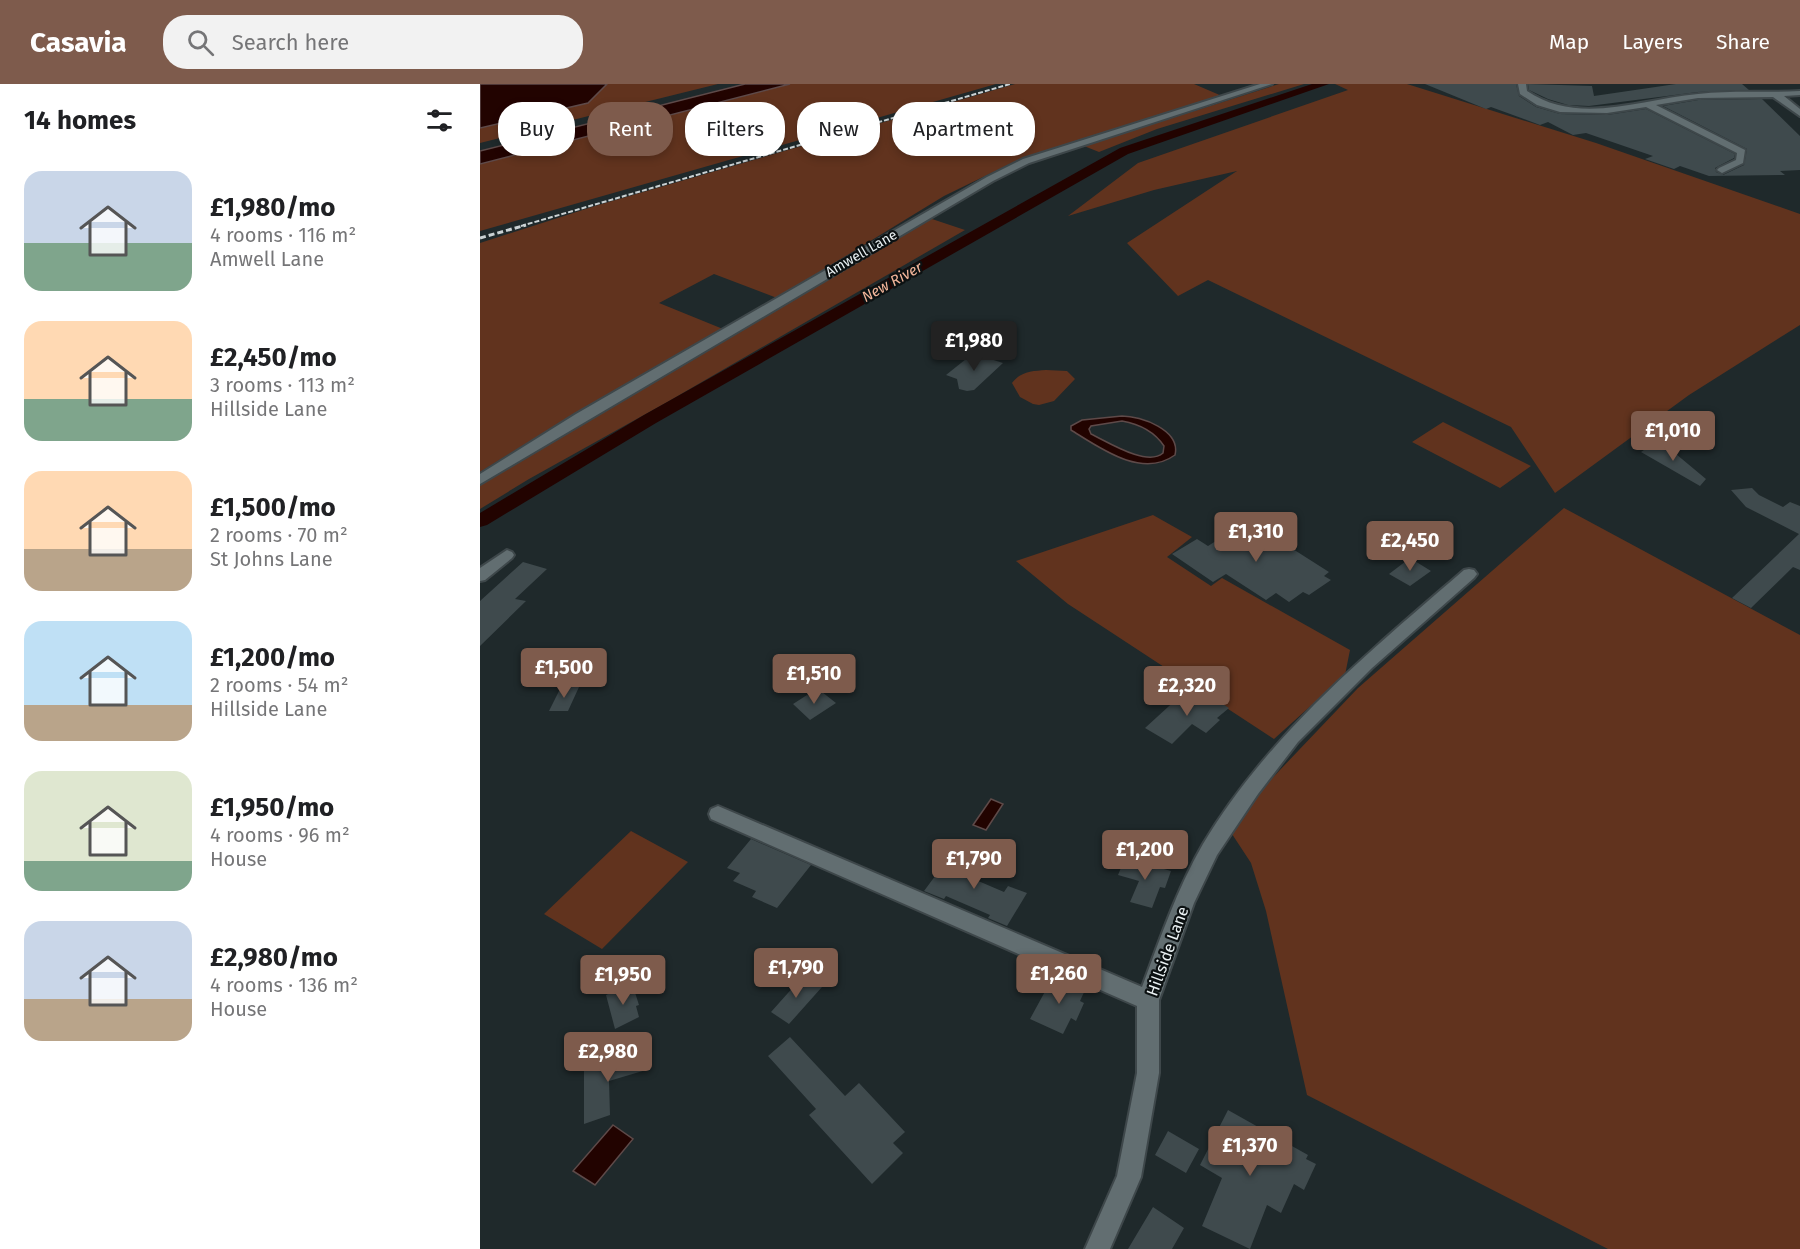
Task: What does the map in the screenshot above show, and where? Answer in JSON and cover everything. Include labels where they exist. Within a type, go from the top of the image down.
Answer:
[{"type":"street","name":"Amwell Lane","points":[[480,480],[581,417],[990,179],[1026,161],[1268,84]]},
{"type":"street","points":[[1522,84],[1523,92],[1542,104],[1568,110],[1600,112],[1698,96],[1800,93]]},
{"type":"street","points":[[1775,94],[1800,114]]},
{"type":"street","points":[[1647,104],[1742,153],[1740,160],[1722,170]]},
{"type":"street","points":[[480,576],[507,555]]},
{"type":"street","name":"Hillside Lane","points":[[1097,1249],[1129,1177],[1148,1073],[1148,1000],[1184,902],[1210,850],[1252,789],[1292,737],[1366,664],[1469,574]]},
{"type":"street","points":[[718,814],[1148,1000]]},
{"type":"shaded area","points":[[480,84],[607,84],[589,102],[575,106],[575,102],[498,102],[498,124],[480,128]]},
{"type":"shaded area","points":[[607,84],[718,84],[645,102],[589,102]]},
{"type":"shaded area","points":[[745,84],[790,84],[720,102],[685,102],[685,111],[673,114],[673,102]]},
{"type":"shaded area","points":[[790,84],[996,84],[933,102],[892,102],[892,114],[880,117],[880,102],[797,102],[797,141],[785,144],[785,102],[720,102]]},
{"type":"shaded area","points":[[1015,84],[1194,84],[1222,96],[1035,155],[1035,102],[953,102]]},
{"type":"shaded area","points":[[1279,84],[1304,84],[1157,129],[1099,152],[1084,146]]},
{"type":"shaded area","points":[[1335,84],[1407,84],[1596,143],[1800,214],[1800,325],[1689,395],[1555,493],[1511,427],[1208,280],[1178,296],[1127,243],[1237,171],[1154,190],[1068,216],[1138,163],[1348,90]]},
{"type":"shaded area","points":[[587,103],[587,116],[575,119],[575,106]]},
{"type":"shaded area","points":[[685,111],[685,156],[743,156],[480,231],[480,164],[511,156],[575,156],[575,139],[587,136],[587,156],[673,156],[673,114]]},
{"type":"shaded area","points":[[892,120],[892,156],[1031,156],[944,196],[777,298],[714,274],[659,303],[723,329],[571,416],[480,472],[480,243],[595,206],[767,156],[785,156],[785,151],[797,147],[797,156],[880,156],[880,123]]},
{"type":"shaded area","points":[[498,124],[498,139],[480,143],[480,128]]},
{"type":"shaded area","points":[[587,124],[587,136],[575,139],[575,127]]},
{"type":"shaded area","points":[[498,146],[498,156],[511,156],[480,164],[480,151]]},
{"type":"shaded area","points":[[926,217],[965,230],[480,509],[480,485]]},
{"type":"shaded area","points":[[1067,371],[1075,379],[1054,401],[1039,405],[1020,397],[1012,383],[1019,376],[1028,372]]},
{"type":"shaded area","points":[[1122,416],[1149,422],[1158,426],[1172,438],[1175,455],[1162,462],[1149,464],[1122,458],[1071,430],[1071,426],[1082,420]],"holes":[[[1128,422],[1156,436],[1164,446],[1163,453],[1156,457],[1147,457],[1127,452],[1091,434],[1089,429],[1091,426]]]},
{"type":"shaded area","points":[[1443,422],[1531,466],[1500,488],[1412,442]]},
{"type":"shaded area","points":[[1564,508],[1800,635],[1800,1249],[1608,1249],[1307,1095],[1266,911],[1251,863],[1232,834],[1259,792],[1358,688]]},
{"type":"shaded area","points":[[1153,515],[1192,537],[1167,557],[1211,586],[1222,578],[1350,650],[1345,675],[1274,739],[1068,604],[1016,561]]},
{"type":"shaded area","points":[[991,799],[1003,804],[986,830],[973,825]]},
{"type":"shaded area","points":[[631,831],[688,862],[602,949],[544,914]]},
{"type":"shaded area","points":[[613,1125],[633,1139],[595,1185],[573,1171]]},
{"type":"building","points":[[1425,84],[1516,84],[1519,96],[1536,107],[1560,114],[1607,115],[1646,109],[1735,154],[1734,158],[1715,168],[1716,172],[1723,175],[1744,165],[1747,149],[1663,106],[1698,100],[1762,99],[1800,136],[1800,170],[1780,171],[1785,175],[1709,176],[1680,166],[1674,169],[1645,159],[1653,156],[1586,133],[1573,135],[1548,122],[1540,125],[1491,107],[1486,109]]},
{"type":"building","points":[[1528,84],[1592,86],[1594,96],[1676,84],[1742,84],[1749,90],[1698,92],[1589,106],[1568,105],[1548,99],[1529,90]]},
{"type":"building","points":[[978,355],[1003,363],[974,390],[959,389],[957,379],[946,375],[966,359],[971,361]]},
{"type":"building","points":[[1657,441],[1706,479],[1700,486],[1641,452]]},
{"type":"building","points":[[1752,488],[1759,495],[1783,507],[1790,502],[1800,506],[1800,570],[1793,567],[1751,608],[1732,598],[1799,534],[1746,507],[1731,490]]},
{"type":"building","points":[[1252,518],[1278,534],[1274,537],[1329,572],[1324,576],[1331,580],[1309,595],[1303,592],[1289,602],[1276,593],[1266,600],[1226,574],[1213,582],[1172,554],[1197,539],[1208,546]]},
{"type":"building","points":[[1410,558],[1431,571],[1410,586],[1389,574]]},
{"type":"building","points":[[523,562],[547,569],[515,599],[526,601],[480,646],[480,601]]},
{"type":"building","points":[[561,687],[579,687],[568,711],[549,711]]},
{"type":"building","points":[[1201,690],[1229,708],[1217,718],[1220,720],[1206,733],[1192,724],[1172,744],[1145,728],[1180,696],[1188,701]]},
{"type":"building","points":[[822,692],[836,703],[810,720],[793,704],[807,695],[812,698]]},
{"type":"building","points":[[751,839],[811,865],[777,908],[752,897],[756,891],[733,881],[740,873],[727,868]]},
{"type":"building","points":[[956,848],[972,854],[963,867],[966,868],[962,874],[1004,892],[1008,886],[1027,893],[1007,926],[988,918],[990,915],[946,896],[944,899],[924,891]]},
{"type":"building","points":[[1125,858],[1171,871],[1165,888],[1160,887],[1152,908],[1130,902],[1139,881],[1118,875]]},
{"type":"building","points":[[804,975],[822,987],[789,1024],[771,1012]]},
{"type":"building","points":[[1054,975],[1086,988],[1080,1001],[1084,1003],[1076,1021],[1071,1018],[1063,1034],[1030,1019]]},
{"type":"building","points":[[632,983],[639,1005],[636,1006],[639,1017],[615,1029],[606,995]]},
{"type":"building","points":[[790,1037],[845,1096],[859,1083],[905,1132],[893,1143],[903,1153],[872,1184],[809,1115],[816,1109],[768,1056]]},
{"type":"building","points":[[646,1049],[646,1070],[609,1081],[610,1115],[584,1124],[584,1068]]},
{"type":"building","points":[[1228,1110],[1308,1155],[1306,1159],[1316,1164],[1304,1190],[1294,1184],[1281,1213],[1267,1205],[1250,1249],[1202,1226],[1222,1178],[1200,1165]]},
{"type":"building","points":[[1168,1131],[1199,1149],[1186,1173],[1155,1155]]},
{"type":"building","points":[[1153,1207],[1184,1228],[1172,1249],[1128,1249]]},
{"type":"waterway","name":"New River","points":[[480,521],[650,419],[1124,151],[1323,84]]},
{"type":"railway","points":[[521,226],[1010,84]]},
{"type":"railway","points":[[480,238],[526,225]]}]
